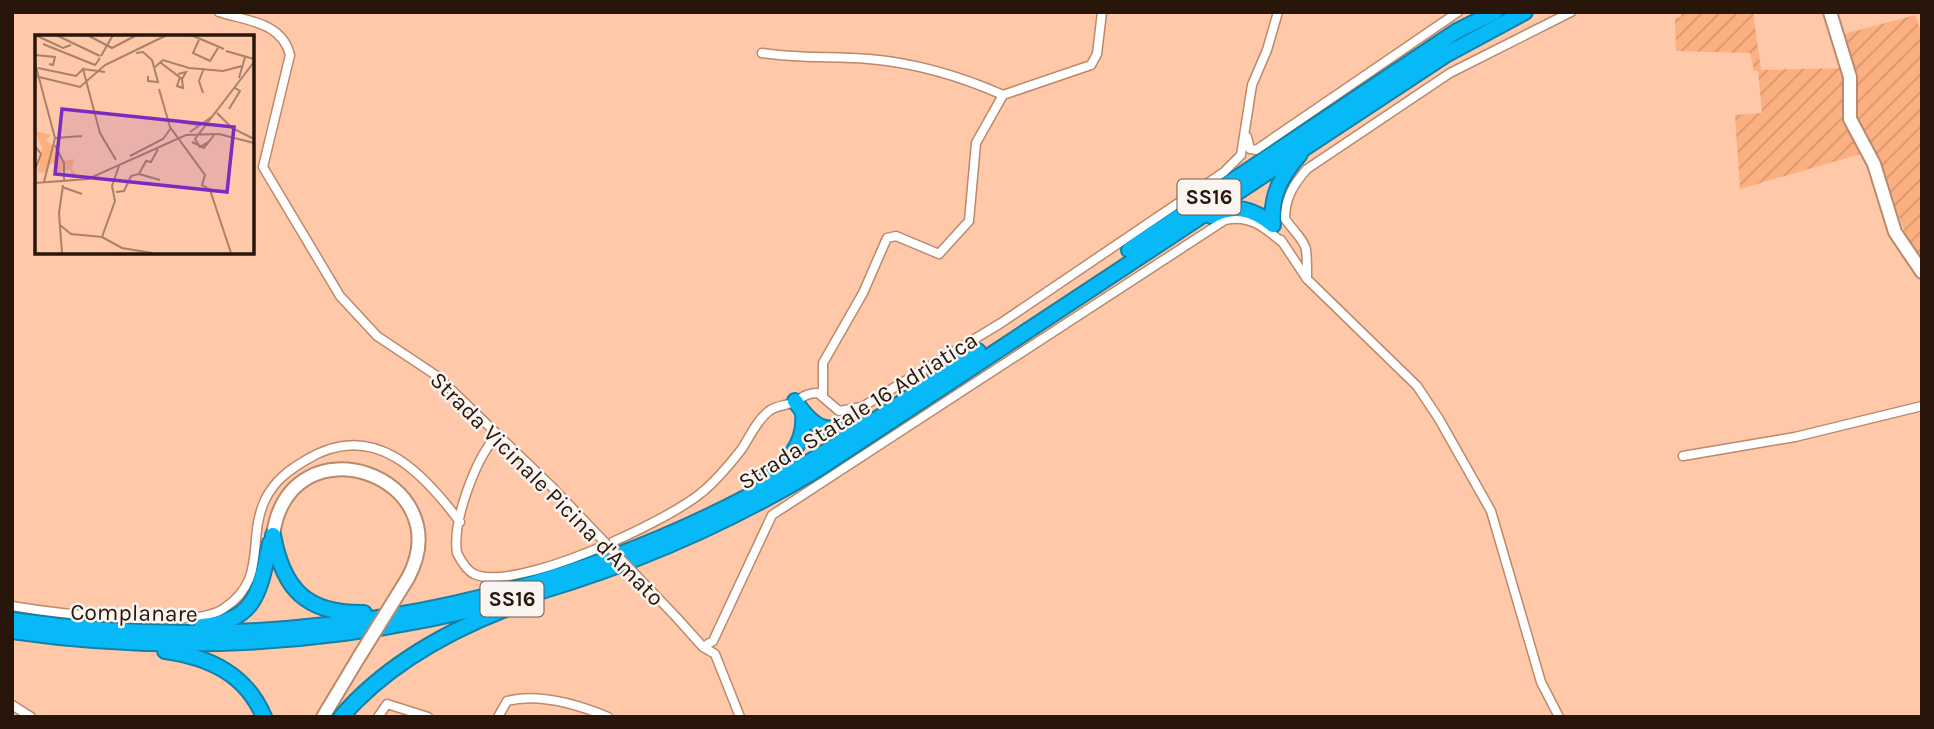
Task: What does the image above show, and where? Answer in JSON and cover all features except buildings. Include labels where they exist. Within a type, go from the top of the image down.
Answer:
[{"type":"highway","name":"Strada Statale 16 Adriatica","points":[[12,620],[93,630],[194,634],[290,629],[376,618],[466,601],[527,585],[609,557],[727,507],[817,458],[1457,32],[1495,12]]},
{"type":"highway","name":"Strada Statale 16 Adriatica","points":[[12,631],[60,637],[190,644],[325,636],[475,609],[591,575],[693,534],[802,478],[1447,54],[1525,12]]},
{"type":"highway","name":"SS16","points":[[1273,225],[1271,205],[1275,192],[1310,143]]},
{"type":"highway","name":"SS16","points":[[1185,226],[1219,212],[1241,208],[1273,225]]},
{"type":"highway","points":[[799,407],[825,430],[840,430],[926,386]]},
{"type":"highway","points":[[727,507],[778,470],[796,448],[803,437],[799,407]]},
{"type":"highway","name":"SS16","points":[[273,535],[277,559],[288,582],[305,599],[325,609],[369,612],[466,601]]},
{"type":"highway","name":"SS16","points":[[93,630],[203,626],[233,618],[248,607],[260,590],[273,535]]},
{"type":"highway","name":"SS16","points":[[341,717],[387,674],[443,638],[591,575]]},
{"type":"highway","name":"SS16","points":[[60,637],[172,652],[207,660],[242,684],[264,717]]},
{"type":"main road","points":[[1830,12],[1850,77],[1850,119],[1874,164],[1895,232],[1922,272]]},
{"type":"main road","points":[[273,535],[284,502],[307,479],[336,469],[370,472],[393,486],[412,515],[417,548],[408,578],[323,717]]},
{"type":"street","name":"Strada Vicinale Picina d'Amato","points":[[219,12],[279,31],[287,43],[290,55],[263,167],[340,296],[377,336],[437,376],[498,434],[703,647],[715,654],[740,717]]},
{"type":"street","points":[[762,53],[788,57],[867,59],[922,66],[1003,95],[1091,65],[1097,54],[1102,12]]},
{"type":"street","points":[[498,434],[486,447],[477,466],[460,522],[457,553],[472,573],[485,576],[520,573],[633,535],[703,492],[740,450],[759,420],[771,408],[799,407],[810,393],[823,395],[839,411],[862,407],[1001,323],[1224,173],[1241,155],[1252,85],[1279,12]]},
{"type":"street","points":[[1246,134],[1250,149],[1256,150],[1458,12]]},
{"type":"street","points":[[1307,279],[1307,247],[1304,239],[1285,219],[1292,186],[1307,169],[1450,73],[1571,12]]},
{"type":"street","points":[[823,395],[823,363],[863,293],[887,238],[896,236],[939,254],[969,221],[976,143],[1003,95]]},
{"type":"street","points":[[703,647],[713,641],[772,516],[1225,220],[1240,217],[1253,221],[1283,243]]},
{"type":"street","points":[[1273,225],[1307,279],[1418,386],[1452,441],[1491,511],[1541,682],[1559,717]]},
{"type":"street","points":[[1683,456],[1795,437],[1922,406]]},
{"type":"street","name":"Complanare","points":[[12,606],[146,618],[192,618],[220,611],[239,598],[253,574],[260,513],[274,485],[312,456],[345,445],[386,452],[413,467],[460,522]]},
{"type":"street","points":[[498,717],[507,701],[519,699],[562,703],[608,717]]},
{"type":"street","points":[[378,717],[387,704],[428,717]]},
{"type":"street","points":[[12,705],[31,717]]},
{"type":"shaded area","points":[[1681,12],[1753,12],[1761,70],[1847,68],[1837,36],[1915,15],[1922,34],[1922,261],[1910,246],[1874,150],[1740,189],[1735,115],[1762,113],[1758,71],[1754,71],[1750,53],[1676,51],[1675,18],[1681,17]]}]
